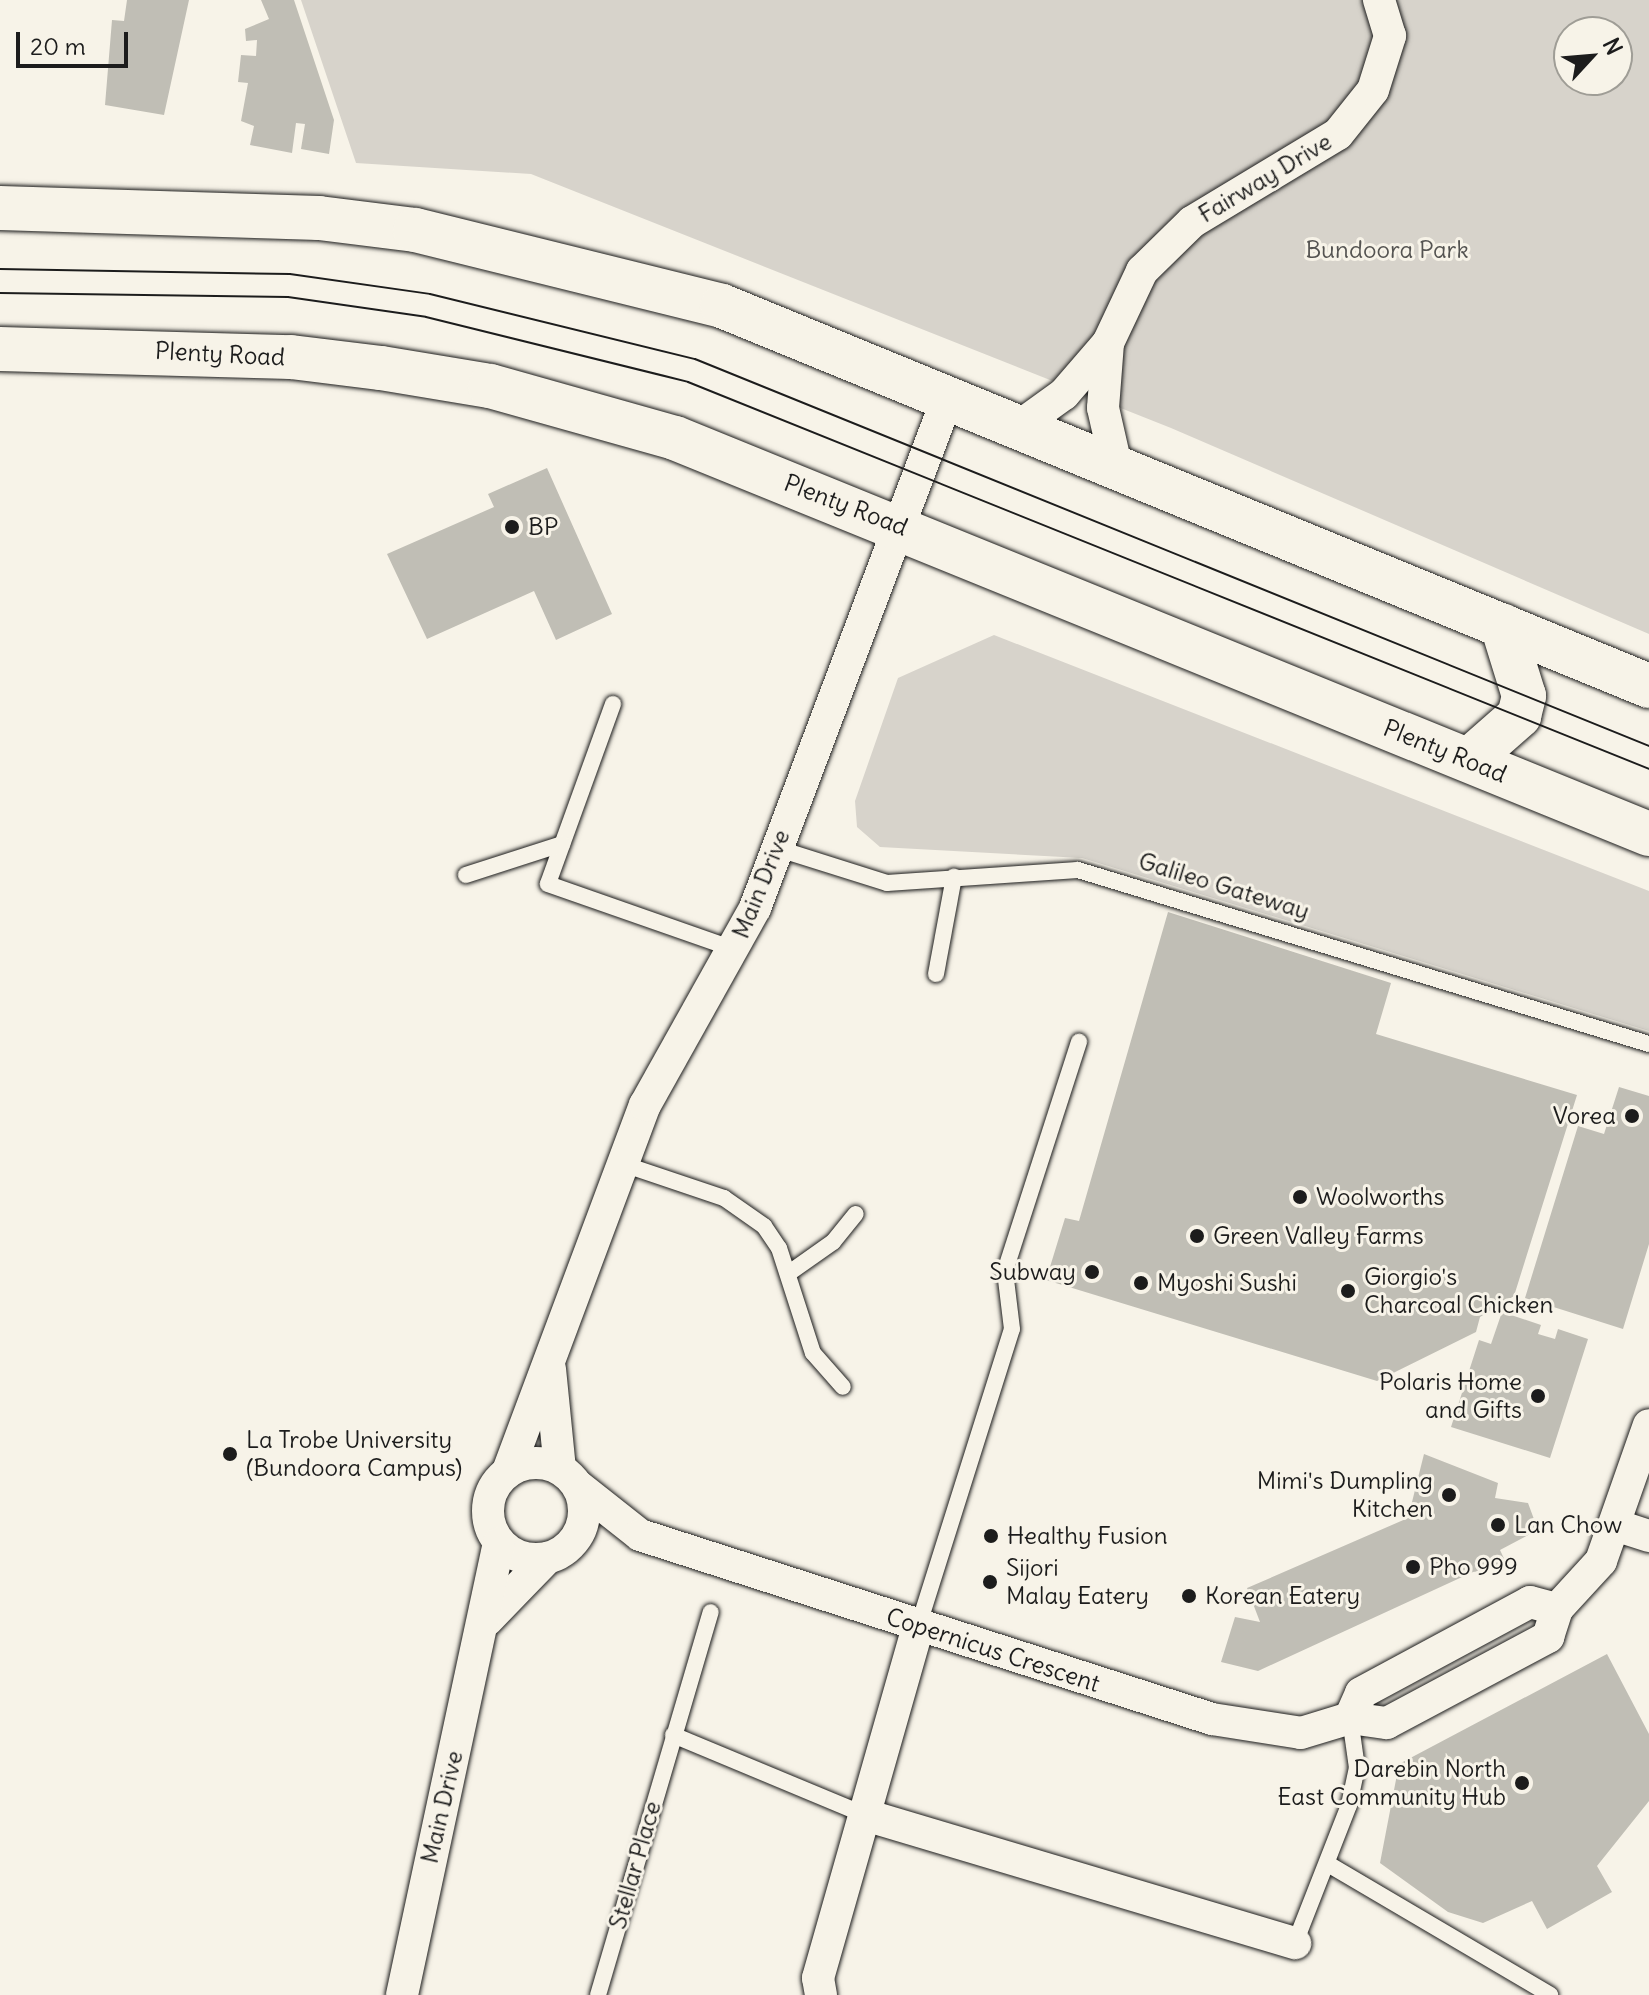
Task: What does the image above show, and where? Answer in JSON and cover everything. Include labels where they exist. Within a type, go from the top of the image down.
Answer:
[{"type":"highway","points":[[0,208],[319,218],[415,230],[722,306],[949,394],[1649,686]]},
{"type":"highway","name":"Plenty Road","points":[[0,349],[291,357],[490,386],[675,438],[896,524],[1649,834]]},
{"type":"highway","points":[[1469,760],[1519,716],[1524,696],[1502,625]]},
{"type":"street","name":"Fairway Drive","points":[[1021,425],[1064,394],[1108,343],[1142,271],[1192,222],[1338,134],[1373,90],[1390,36],[1379,0]]},
{"type":"street","name":"Fairway Drive","points":[[1108,343],[1103,408],[1116,465]]},
{"type":"street","name":"Main Drive","points":[[508,1471],[620,1163],[670,1048],[734,949],[776,848],[896,524],[949,394]]},
{"type":"street","name":"Main Drive","points":[[549,1362],[569,1478]]},
{"type":"street","points":[[1350,1718],[1361,1693],[1530,1602],[1557,1609],[1601,1561],[1649,1425]]},
{"type":"street","points":[[487,1620],[560,1550],[584,1514],[569,1478],[540,1462],[508,1471],[489,1498],[487,1517],[499,1543],[522,1558],[560,1550]]},
{"type":"street","name":"Copernicus Crescent","points":[[569,1478],[640,1535],[918,1627],[1257,1730],[1301,1733],[1350,1718]]},
{"type":"street","points":[[1615,1525],[1649,1536]]},
{"type":"street","name":"Copernicus Crescent","points":[[560,1550],[640,1535]]},
{"type":"street","name":"Main Drive","points":[[402,1995],[487,1620],[499,1543]]},
{"type":"street","points":[[821,1995],[818,1978],[918,1627]]},
{"type":"street","points":[[865,1815],[1295,1943]]},
{"type":"lane","points":[[613,704],[548,884],[734,949]]},
{"type":"lane","points":[[466,875],[562,844]]},
{"type":"lane","name":"Galileo Gateway","points":[[776,848],[887,883],[1078,870],[1149,886],[1649,1044]]},
{"type":"lane","points":[[936,974],[954,877]]},
{"type":"lane","points":[[918,1627],[1012,1329],[1005,1271],[1079,1042]]},
{"type":"lane","points":[[620,1163],[747,1209],[779,1248],[813,1353],[843,1387]]},
{"type":"lane","points":[[789,1273],[833,1242],[856,1214]]},
{"type":"lane","name":"Stellar Place","points":[[598,1995],[711,1612]]},
{"type":"lane","points":[[1295,1943],[1328,1864],[1357,1768],[1350,1718]]},
{"type":"lane","points":[[673,1735],[865,1815]]},
{"type":"lane","points":[[1328,1864],[1550,1995]]},
{"type":"green space","name":"Bundoora Park","points":[[301,0],[1649,0],[1649,634],[1171,428],[531,174],[356,163]]},
{"type":"green space","points":[[994,635],[1649,891],[1649,1031],[1082,858],[880,847],[857,827],[855,801],[898,678]]},
{"type":"building","points":[[127,0],[189,0],[164,115],[105,105],[112,20],[124,21]]},
{"type":"building","points":[[261,0],[294,0],[334,120],[329,154],[301,149],[305,124],[296,123],[292,153],[250,145],[254,126],[241,121],[248,83],[238,82],[241,55],[256,56],[257,40],[246,41],[245,29],[269,19]]},
{"type":"building","points":[[547,468],[612,614],[556,640],[534,591],[427,639],[387,554],[494,507],[488,494]]},
{"type":"building","points":[[1168,912],[1391,983],[1376,1034],[1577,1095],[1514,1296],[1480,1317],[1476,1332],[1377,1381],[1046,1280],[1065,1218],[1079,1221]]},
{"type":"building","points":[[1619,1087],[1649,1096],[1649,1244],[1623,1329],[1525,1298],[1578,1126],[1604,1134]]},
{"type":"building","points":[[1502,1312],[1541,1325],[1538,1334],[1555,1339],[1558,1329],[1588,1339],[1550,1458],[1451,1427],[1479,1340],[1491,1344]]},
{"type":"building","points":[[1424,1454],[1498,1483],[1495,1498],[1528,1503],[1538,1530],[1500,1550],[1508,1567],[1473,1572],[1258,1671],[1221,1662],[1235,1617],[1260,1622],[1247,1588],[1408,1518]]},
{"type":"building","name":"Darebin North East Community Hub","points":[[1607,1654],[1649,1734],[1649,1801],[1597,1866],[1612,1892],[1547,1929],[1532,1901],[1483,1923],[1448,1912],[1380,1863],[1399,1764]]},
{"type":"tram line","points":[[0,269],[290,274],[430,294],[695,359],[1649,746]]},
{"type":"tram line","points":[[0,293],[288,297],[426,317],[688,382],[1649,769]]},
{"type":"place","name":"BP","points":[[512,527]]},
{"type":"place","name":"Vorea","points":[[1632,1116]]},
{"type":"place","name":"Woolworths","points":[[1300,1197]]},
{"type":"place","name":"Green Valley Farms","points":[[1197,1236]]},
{"type":"place","name":"Subway","points":[[1092,1272]]},
{"type":"place","name":"Myoshi Sushi","points":[[1141,1283]]},
{"type":"place","name":"Giorgio's Charcoal Chicken","points":[[1348,1291]]},
{"type":"place","name":"Polaris Home and Gifts","points":[[1538,1396]]},
{"type":"place","name":"La Trobe University (Bundoora Campus)","points":[[230,1454]]},
{"type":"place","name":"Mimi's Dumpling Kitchen","points":[[1449,1495]]},
{"type":"place","name":"Lan Chow","points":[[1498,1525]]},
{"type":"place","name":"Healthy Fusion","points":[[991,1536]]},
{"type":"place","name":"Pho 999","points":[[1413,1567]]},
{"type":"place","name":"Sijori Malay Eatery","points":[[990,1582]]},
{"type":"place","name":"Korean Eatery","points":[[1189,1596]]},
{"type":"place","name":"Darebin North East Community Hub","points":[[1522,1783]]}]
